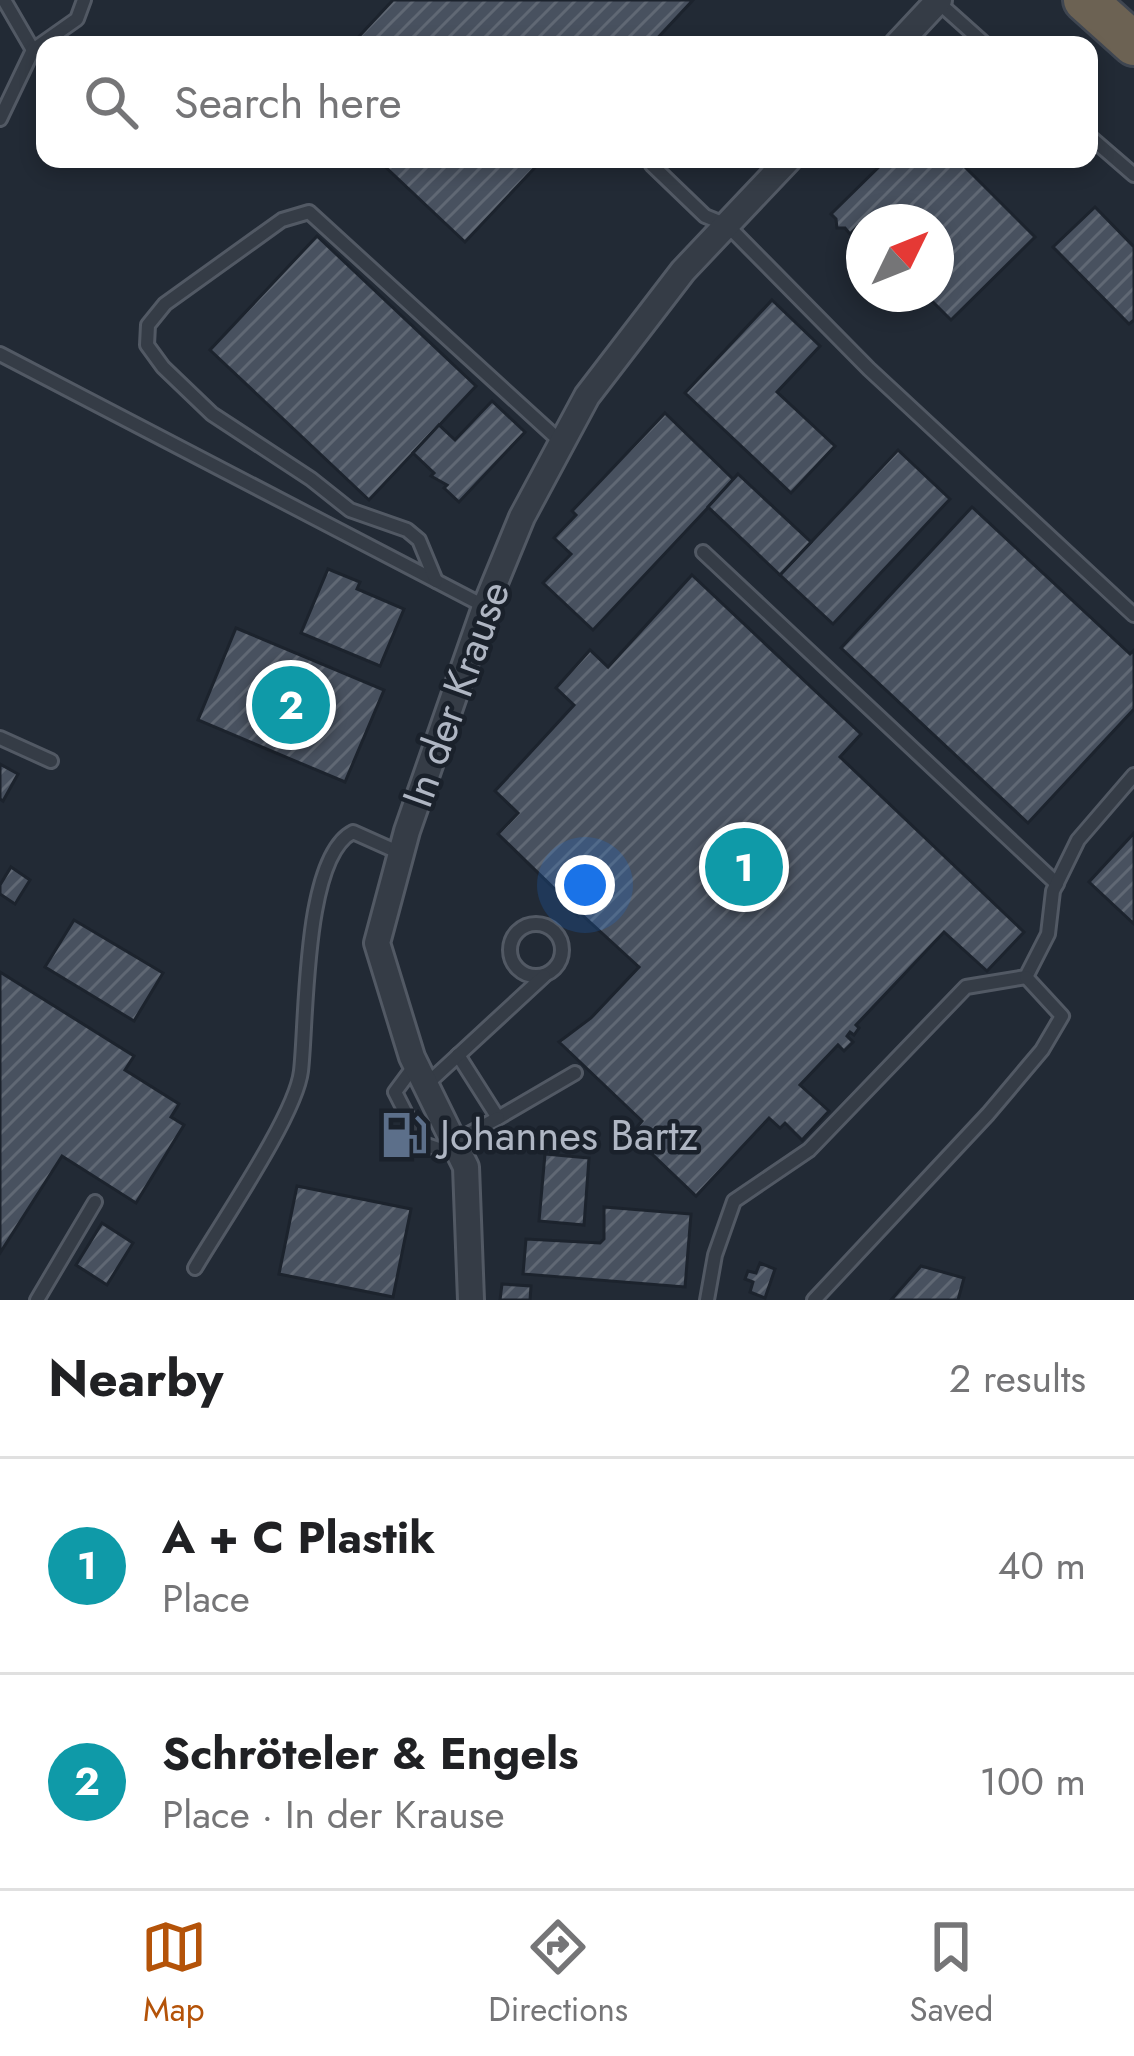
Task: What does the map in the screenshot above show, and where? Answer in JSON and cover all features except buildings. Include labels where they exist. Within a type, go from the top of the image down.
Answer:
[{"type":"highway","points":[[1085,0],[1134,44]]},
{"type":"street","points":[[905,36],[938,1]]},
{"type":"street","name":"In der Krause","points":[[471,1300],[466,1167],[421,1074],[377,943],[401,854],[485,607],[522,518],[587,396],[683,271],[781,168]]},
{"type":"lane","points":[[4,0],[33,50]]},
{"type":"lane","points":[[53,36],[77,19],[84,0]]},
{"type":"lane","points":[[938,1],[976,36]]},
{"type":"lane","points":[[0,118],[36,48]]},
{"type":"lane","points":[[1098,144],[1134,175]]},
{"type":"lane","points":[[655,168],[705,216],[727,225],[869,368],[1134,615]]},
{"type":"lane","points":[[436,581],[419,540],[407,530],[350,510],[212,414],[163,367],[147,345],[148,325],[164,304],[282,220],[309,212],[562,442]]},
{"type":"lane","points":[[0,354],[485,607]]},
{"type":"lane","points":[[703,552],[1057,884]]},
{"type":"lane","points":[[0,738],[51,760]]},
{"type":"lane","points":[[1026,977],[1048,934],[1057,884],[1078,839],[1134,775]]},
{"type":"lane","points":[[195,1268],[273,1135],[301,1077],[313,918],[337,846],[353,832],[401,854]]},
{"type":"lane","points":[[421,1074],[458,1055],[559,963],[562,945],[553,930],[529,925],[515,934],[511,958],[529,976],[546,974]]},
{"type":"lane","points":[[706,1300],[734,1202],[808,1150],[966,987],[1026,977]]},
{"type":"lane","points":[[814,1300],[1042,1050],[1062,1016],[1026,977]]},
{"type":"lane","points":[[458,1055],[498,1118]]},
{"type":"lane","points":[[458,1150],[498,1118],[575,1073]]},
{"type":"lane","points":[[38,1300],[95,1202]]},
{"type":"place","name":"Schröteler & Engels","points":[[291,705]]},
{"type":"place","name":"A + C Plastik","points":[[744,867]]},
{"type":"place","name":"Johannes Bartz","points":[[404,1135]]}]
